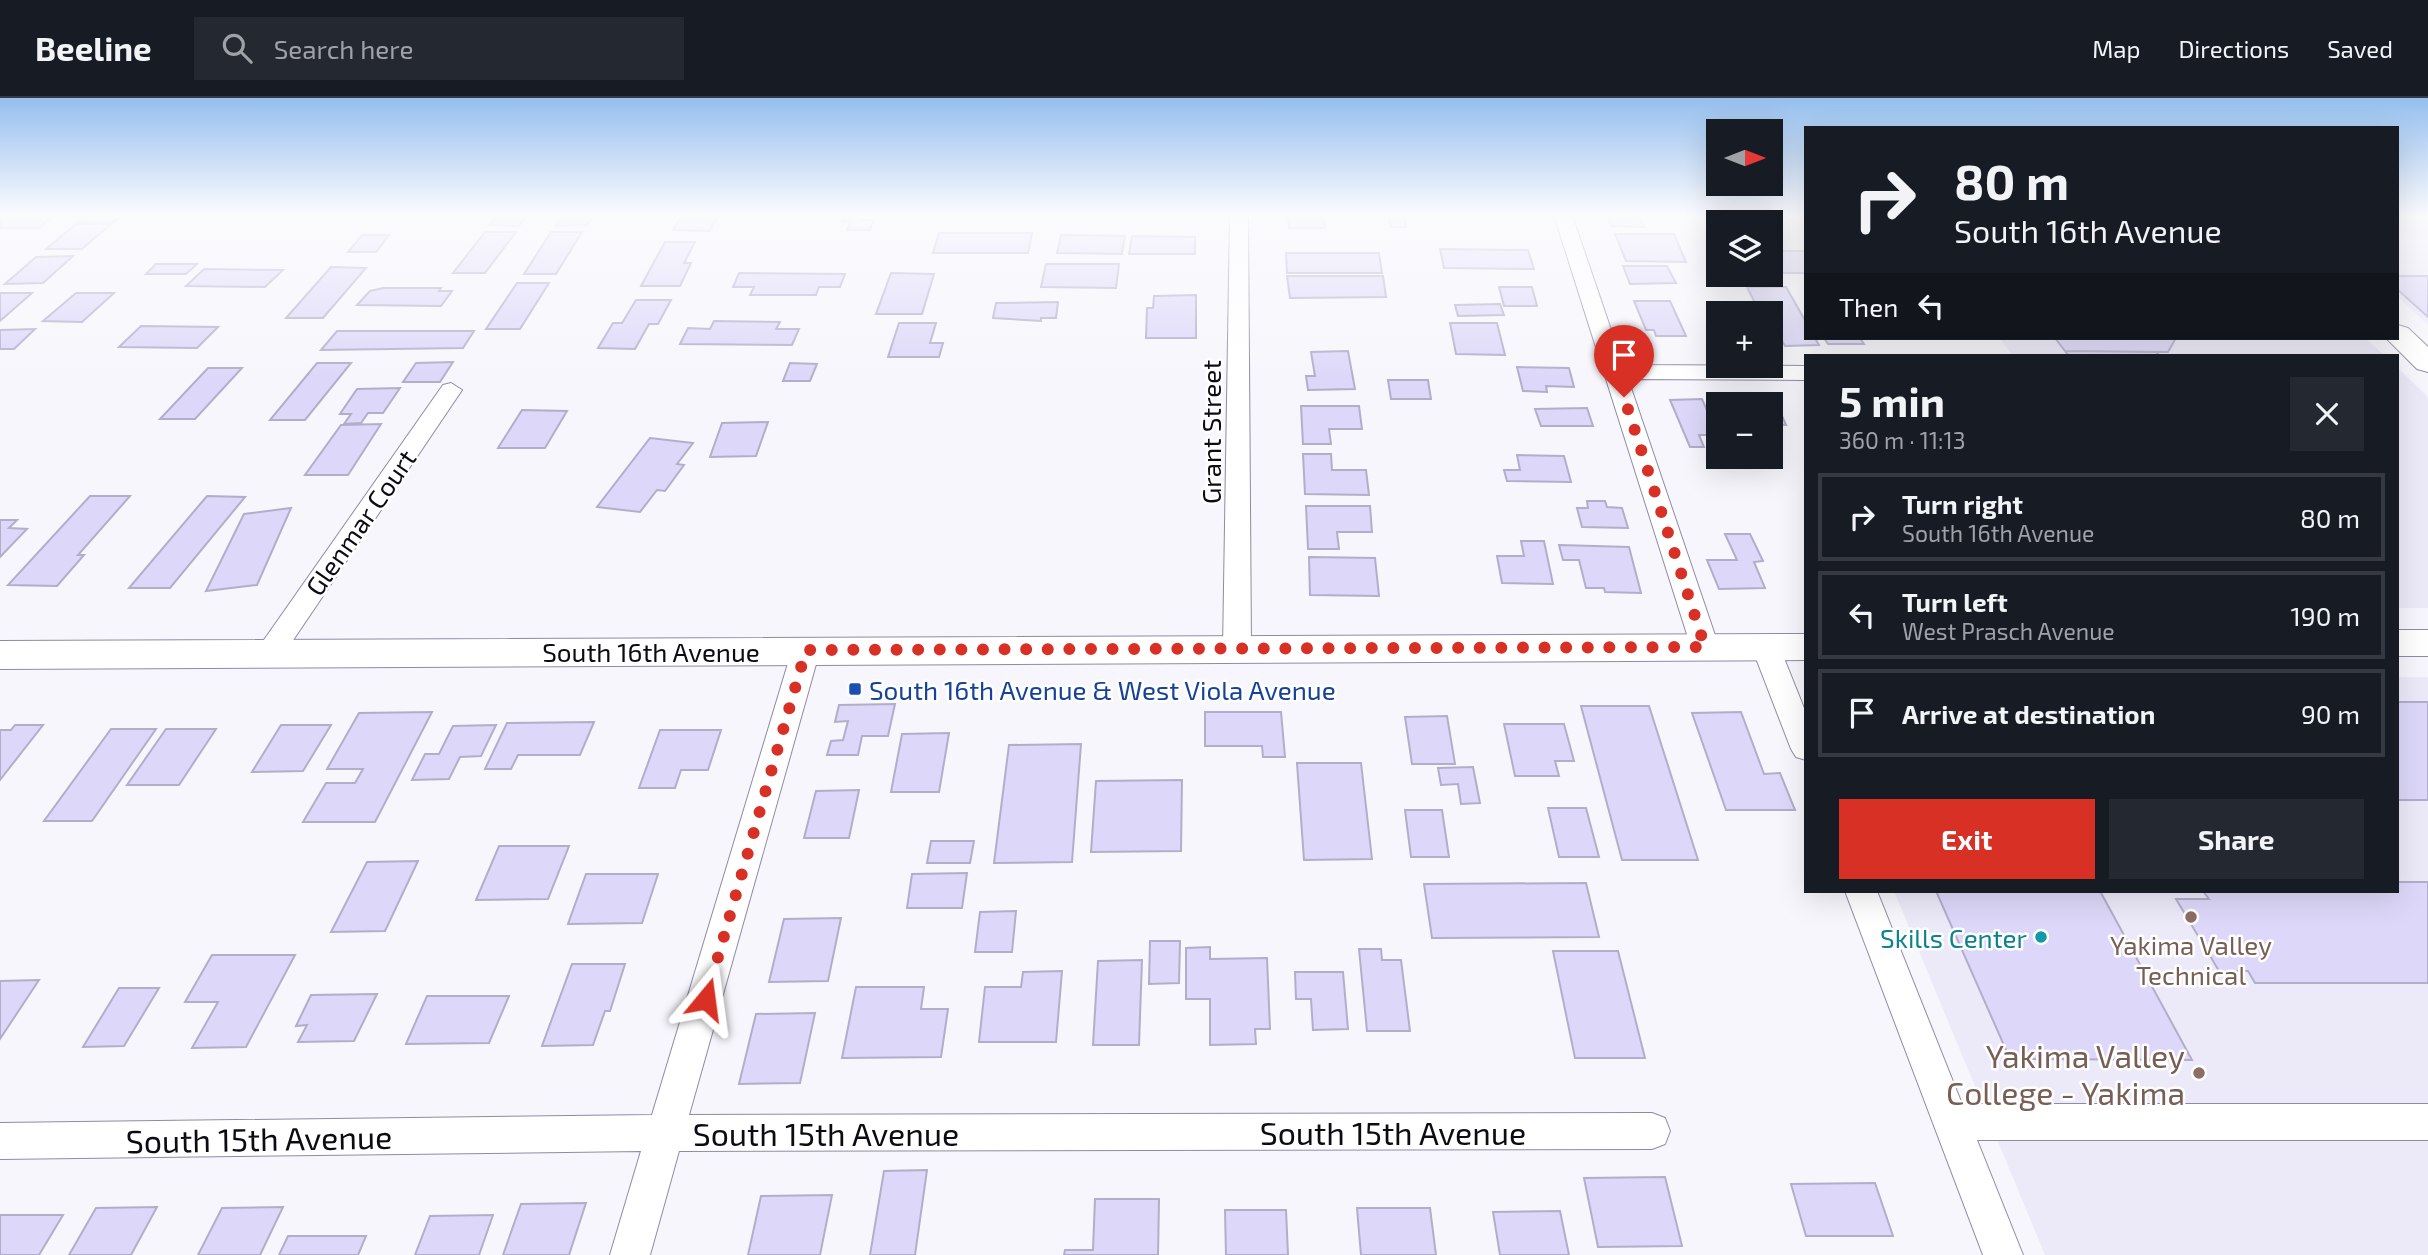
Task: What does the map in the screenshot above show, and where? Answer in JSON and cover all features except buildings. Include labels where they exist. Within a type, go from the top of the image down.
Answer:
[{"type":"main road","points":[[2399,335],[2428,363]]},
{"type":"main road","points":[[2399,643],[2428,643]]},
{"type":"main road","name":"South 16th Avenue","points":[[0,656],[1804,647]]},
{"type":"street","name":"Grant Street","points":[[1237,649],[1239,269]]},
{"type":"street","points":[[1581,269],[1705,647]]},
{"type":"street","points":[[1616,372],[1804,373]]},
{"type":"street","name":"Glenmar Court","points":[[269,654],[451,390]]},
{"type":"street","points":[[1766,648],[1804,744]]},
{"type":"street","points":[[631,1255],[806,650]]},
{"type":"street","points":[[1862,893],[2004,1255]]},
{"type":"street","points":[[1950,1122],[2428,1122]]},
{"type":"street","name":"South 15th Avenue","points":[[0,1142],[667,1133],[1652,1131]]},
{"type":"shaded area","points":[[2399,269],[2428,269],[2428,325],[2399,298]]},
{"type":"shaded area","points":[[2001,340],[2367,340],[2383,354],[2011,354]]},
{"type":"shaded area","points":[[2399,369],[2428,397],[2428,608],[2399,608]]},
{"type":"shaded area","name":"Yakima Valley College - Yakima","points":[[2399,677],[2428,677],[2428,1255],[2045,1255],[1895,893],[2399,893]]},
{"type":"place","name":"South 16th Avenue & West Viola Avenue","points":[[855,689]]},
{"type":"place","name":"Yakima Valley Technical","points":[[2191,917]]},
{"type":"place","name":"Skills Center","points":[[2041,937]]},
{"type":"place","name":"Yakima Valley College - Yakima","points":[[2199,1073]]},
{"type":"route","points":[[706,999],[806,650],[1705,647],[1624,397]]}]
